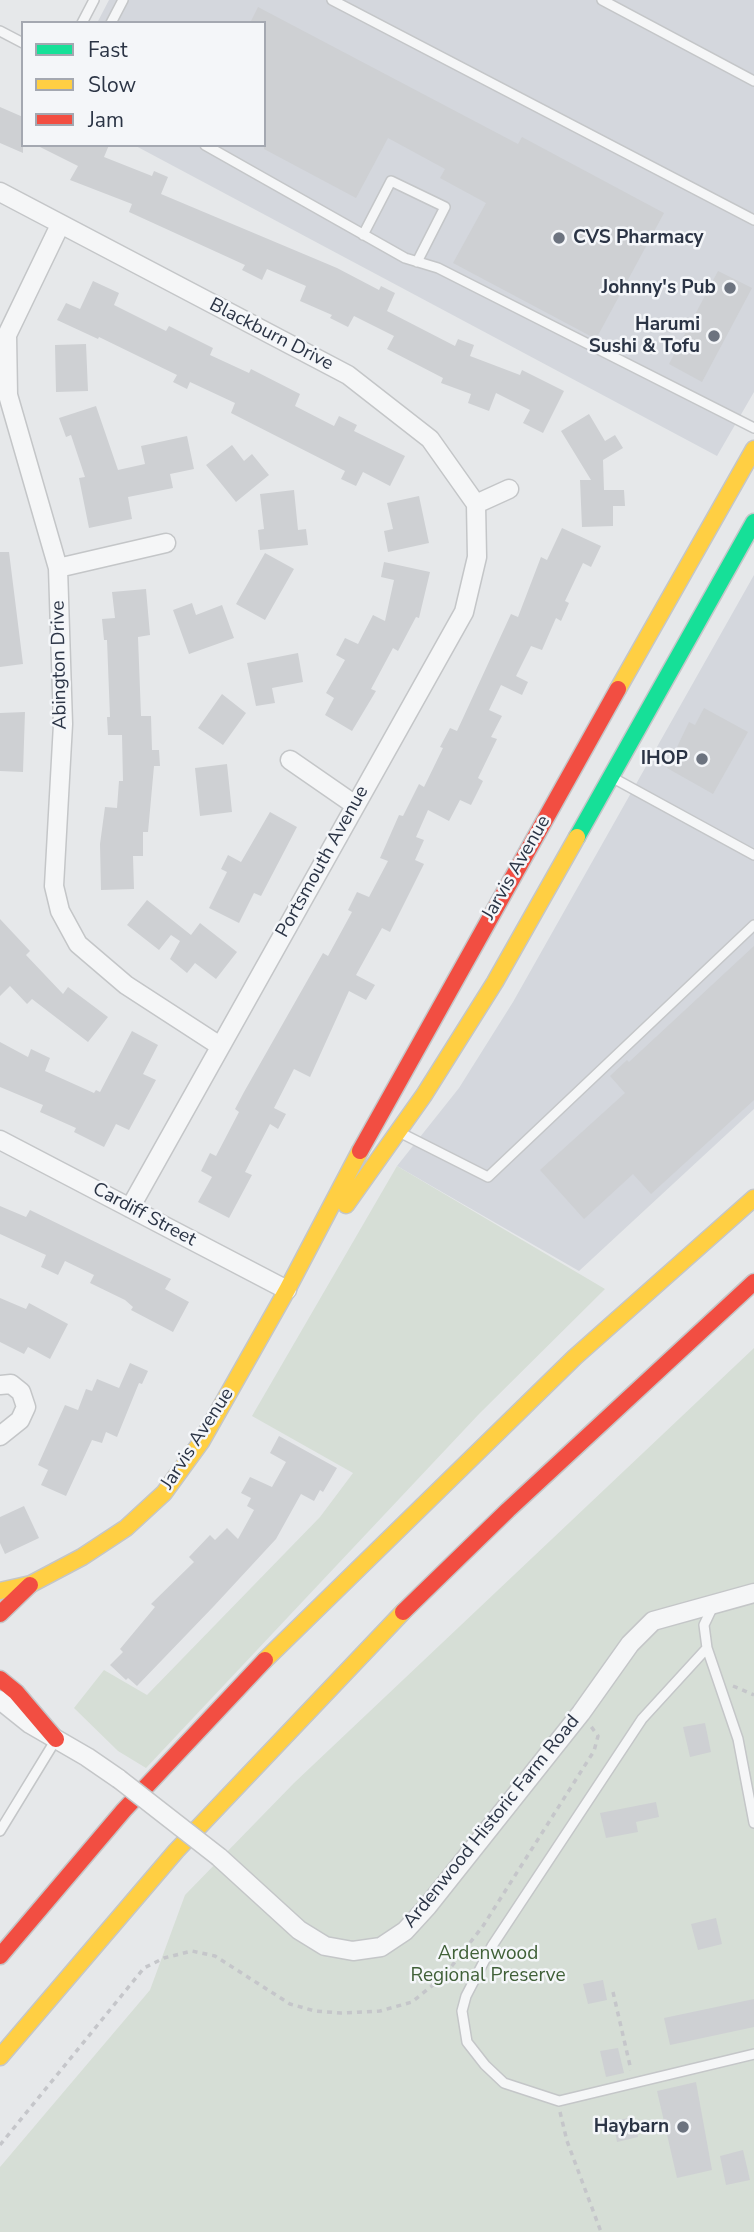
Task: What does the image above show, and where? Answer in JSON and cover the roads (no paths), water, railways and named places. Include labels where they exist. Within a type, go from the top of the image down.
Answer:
[{"type":"main road","name":"Jarvis Avenue","points":[[0,1591],[31,1584],[82,1557],[126,1528],[164,1493],[201,1442],[287,1290],[400,1074],[754,449]]},
{"type":"main road","name":"Jarvis Avenue","points":[[287,1290],[397,1132],[495,982],[754,522]]},
{"type":"main road","points":[[0,1956],[124,1810],[342,1581],[565,1367],[754,1198]]},
{"type":"main road","points":[[0,2057],[176,1851],[307,1712],[498,1519],[754,1282]]},
{"type":"main road","points":[[706,1324],[754,1287]]},
{"type":"main road","points":[[0,1614],[31,1584]]},
{"type":"main road","points":[[0,1679],[16,1692],[56,1739]]},
{"type":"street","name":"Blackburn Drive","points":[[0,192],[348,375],[430,439],[475,504]]},
{"type":"street","name":"Abington Drive","points":[[60,225],[7,335],[8,395],[58,568],[62,724],[54,886],[60,911],[78,944],[126,985],[220,1045]]},
{"type":"street","points":[[475,504],[509,489]]},
{"type":"street","name":"Portsmouth Avenue","points":[[130,1208],[464,612],[477,557],[475,504]]},
{"type":"street","points":[[58,568],[166,543]]},
{"type":"street","points":[[290,760],[355,805]]},
{"type":"street","name":"Cardiff Street","points":[[0,1140],[287,1290]]},
{"type":"street","points":[[0,1385],[11,1384],[21,1392],[26,1407],[20,1420],[0,1436]]},
{"type":"street","name":"Ardenwood Historic Farm Road","points":[[30,1724],[119,1779],[219,1857],[299,1930],[325,1946],[353,1951],[381,1947],[405,1931],[427,1907],[580,1713],[630,1644],[653,1621],[754,1593]]},
{"type":"street","points":[[0,1700],[30,1724]]},
{"type":"street","points":[[0,1717],[30,1724]]},
{"type":"lane","points":[[83,21],[94,0]]},
{"type":"lane","points":[[112,21],[123,0]]},
{"type":"lane","points":[[332,0],[754,220]]},
{"type":"lane","points":[[603,0],[754,80]]},
{"type":"lane","points":[[0,31],[21,42]]},
{"type":"lane","points":[[209,147],[416,262],[438,268],[754,428]]},
{"type":"lane","points":[[363,234],[391,181],[445,207],[416,262]]},
{"type":"lane","points":[[611,776],[754,855]]},
{"type":"lane","points":[[397,1132],[488,1177],[754,925]]},
{"type":"lane","points":[[713,1605],[704,1625],[707,1648],[721,1682],[738,1739],[754,1823]]},
{"type":"lane","points":[[707,1648],[642,1719],[492,1946],[466,1996],[463,2011],[467,2042],[504,2083],[559,2101],[754,2054]]},
{"type":"lane","points":[[0,1831],[56,1739]]},
{"type":"place","name":"CVS Pharmacy","points":[[559,238]]},
{"type":"place","name":"Johnny's Pub","points":[[730,288]]},
{"type":"place","name":"Harumi Sushi & Tofu","points":[[714,336]]},
{"type":"place","name":"IHOP","points":[[702,759]]},
{"type":"place","name":"Haybarn","points":[[683,2127]]},
{"type":"park label","name":"Ardenwood Regional Preserve","points":[[488,1965]]}]
